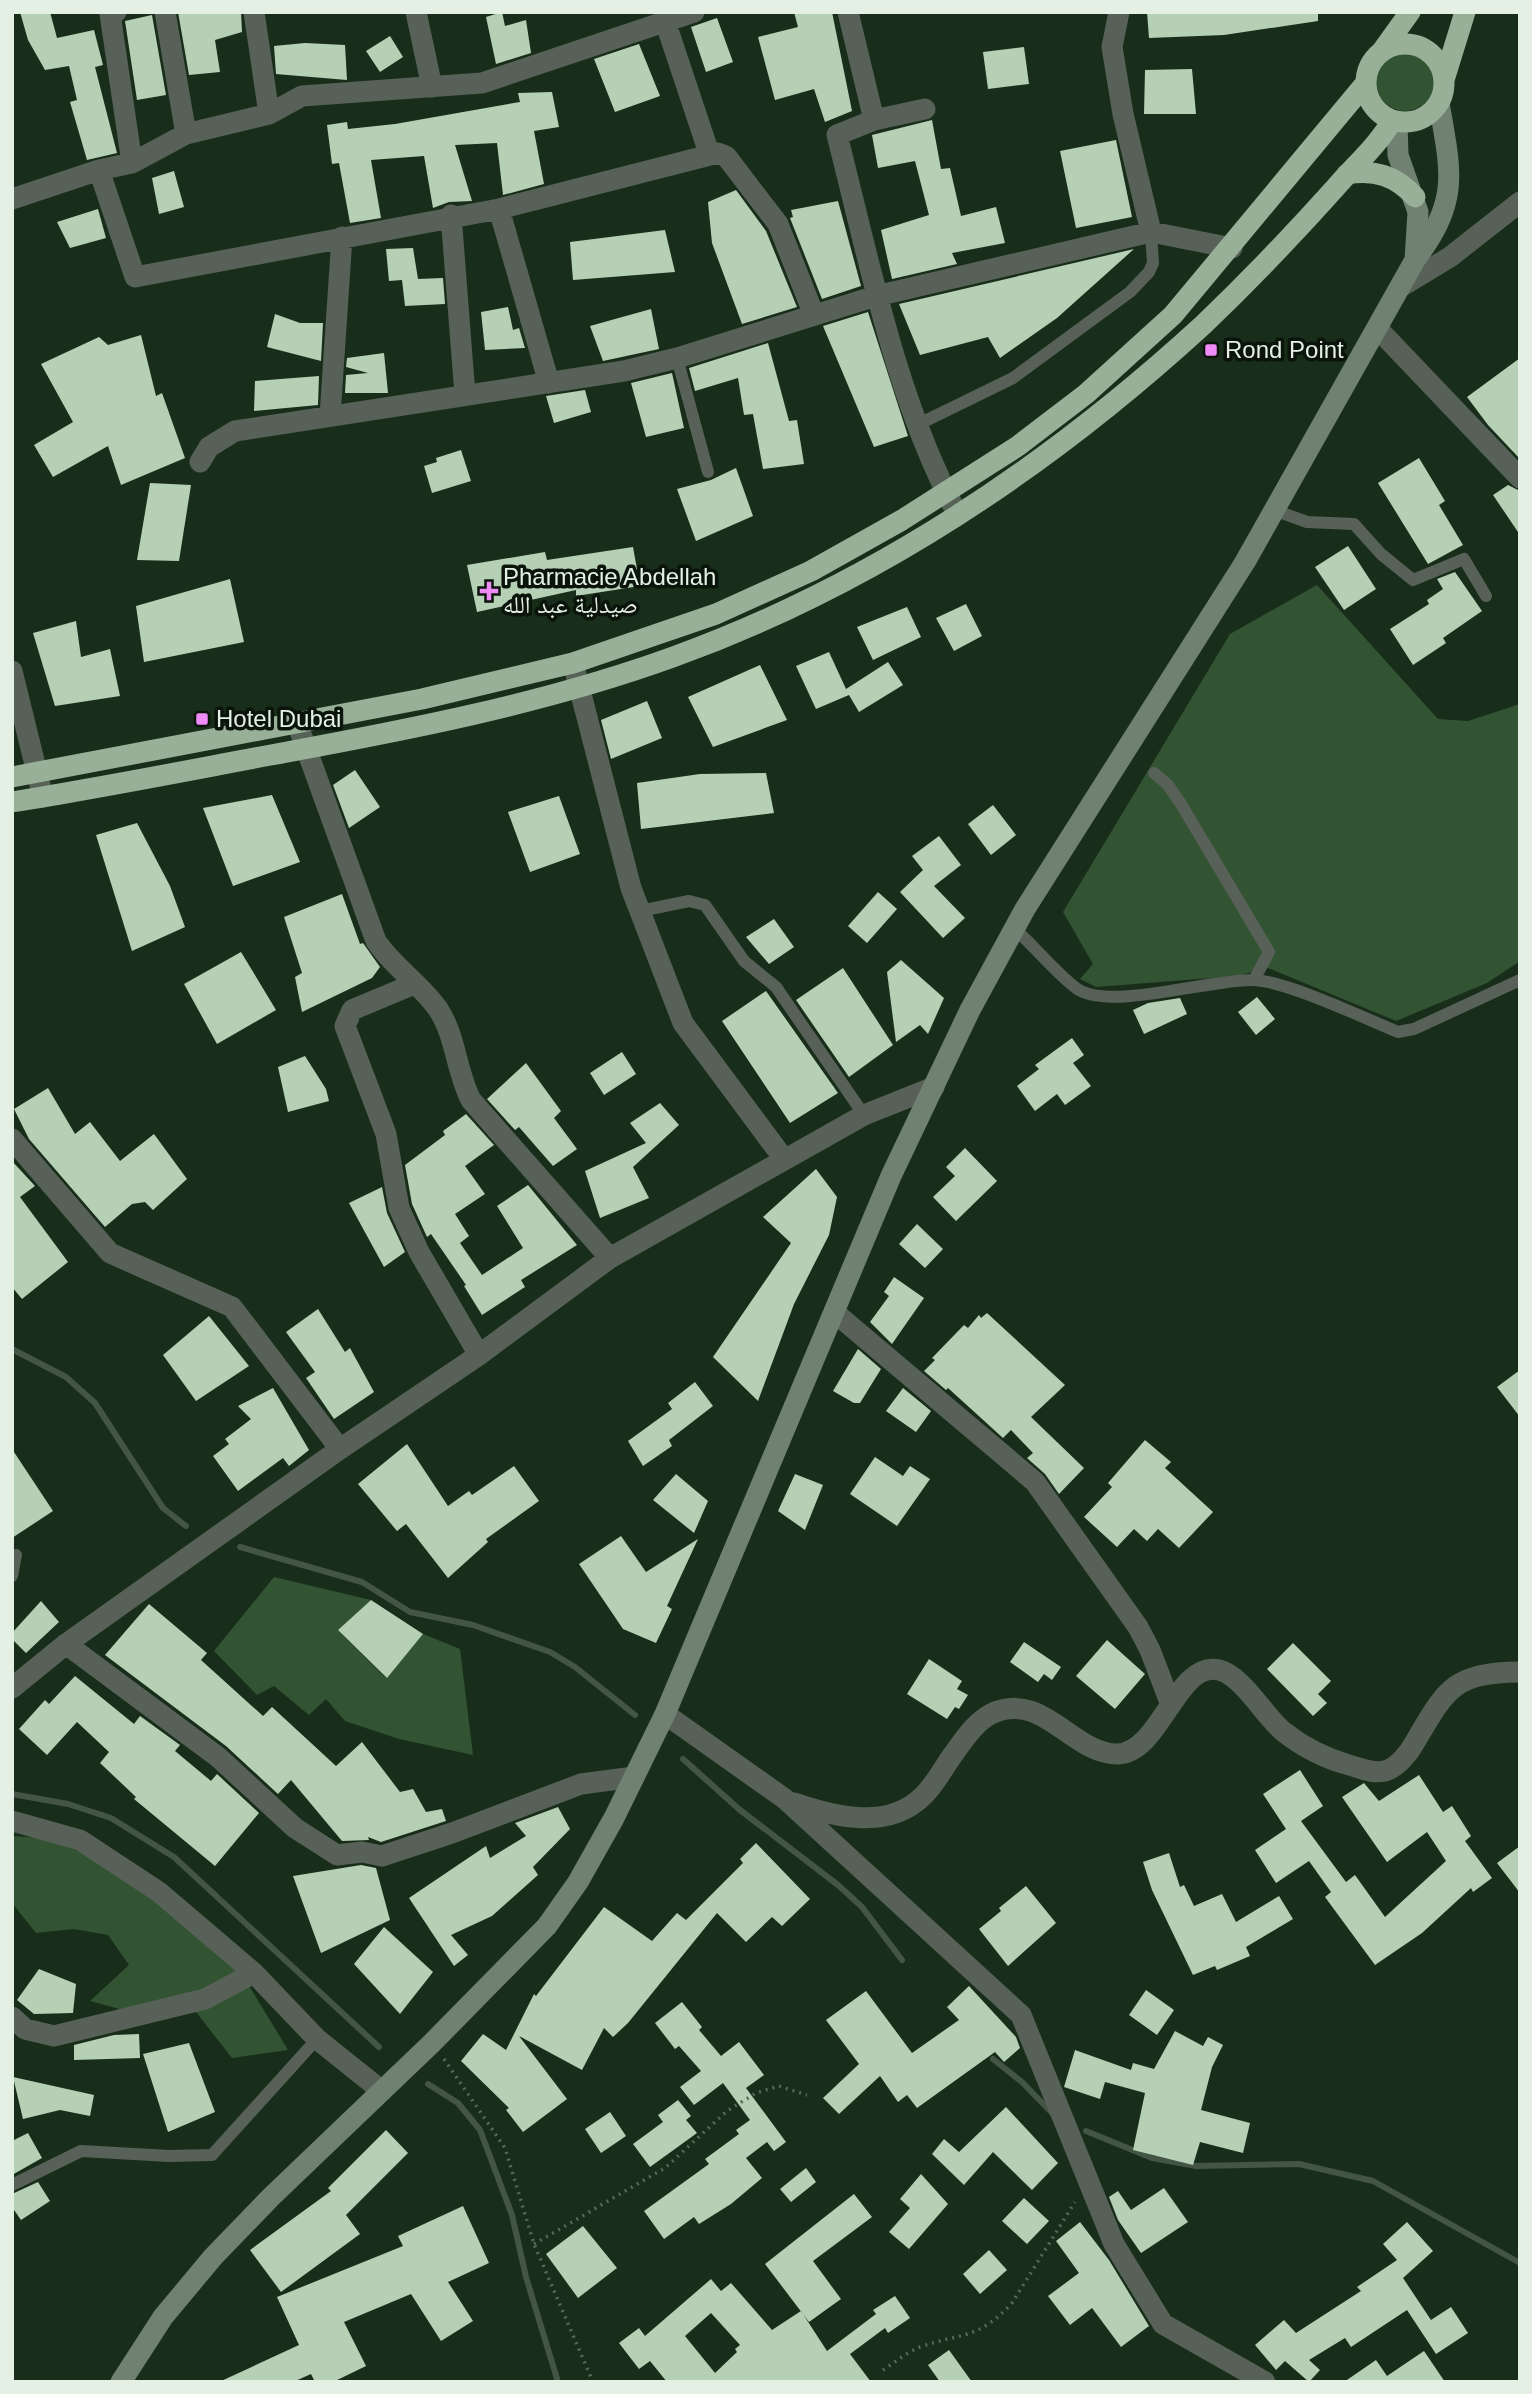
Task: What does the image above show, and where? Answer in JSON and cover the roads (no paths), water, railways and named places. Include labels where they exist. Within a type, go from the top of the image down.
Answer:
[{"type":"highway","points":[[1410,12],[1367,71],[1365,84],[1373,106],[1395,121],[1421,120],[1438,103],[1465,12]]},
{"type":"highway","points":[[1382,51],[1404,44],[1426,50],[1435,58],[1444,80]]},
{"type":"highway","points":[[12,777],[422,699],[573,663],[667,633],[764,594],[857,547],[1018,446],[1086,394],[1158,330],[1232,248],[1365,84]]},
{"type":"highway","points":[[12,802],[418,728],[577,689],[677,656],[774,615],[868,569],[1031,468],[1165,359],[1237,291],[1371,150],[1395,121]]},
{"type":"highway","points":[[1348,174],[1372,172],[1385,175],[1396,180],[1415,197]]},
{"type":"street","points":[[116,12],[110,14],[132,163]]},
{"type":"street","points":[[165,12],[186,134]]},
{"type":"street","points":[[254,12],[269,114]]},
{"type":"street","points":[[416,12],[432,87]]},
{"type":"street","points":[[12,199],[99,170],[132,163],[186,134],[269,114],[302,96],[482,83],[666,24],[694,12]]},
{"type":"street","points":[[848,12],[874,120]]},
{"type":"street","points":[[1119,12],[1112,47],[1123,114],[1151,232]]},
{"type":"street","points":[[666,24],[709,153]]},
{"type":"street","points":[[121,2382],[163,2317],[213,2257],[432,2043],[547,1926],[578,1882],[665,1714],[891,1177],[970,1010],[1015,929],[1274,510],[1415,260],[1435,232],[1446,208],[1450,186],[1438,103]]},
{"type":"street","points":[[925,109],[874,120],[837,135],[876,296],[919,424],[958,515]]},
{"type":"street","points":[[1395,121],[1398,155],[1415,197],[1418,226],[1415,260]]},
{"type":"street","points":[[99,170],[135,278],[451,215],[499,209],[709,153],[726,156],[772,215],[814,315]]},
{"type":"street","points":[[1402,286],[1450,257],[1520,202]]},
{"type":"street","points":[[499,209],[549,383]]},
{"type":"street","points":[[451,215],[465,396]]},
{"type":"street","points":[[200,462],[209,447],[235,431],[624,371],[677,358],[876,296],[1151,232],[1232,248]]},
{"type":"street","points":[[330,416],[342,237]]},
{"type":"street","points":[[1378,329],[1520,478]]},
{"type":"street","points":[[573,663],[577,689],[640,911],[683,1023],[785,1159]]},
{"type":"street","points":[[12,671],[43,797]]},
{"type":"street","points":[[297,723],[369,927],[385,954],[437,1007],[446,1022],[464,1086],[471,1100],[610,1258]]},
{"type":"street","points":[[414,984],[352,1010],[345,1026],[386,1134],[399,1208],[419,1252],[478,1355]]},
{"type":"street","points":[[12,1688],[66,1644],[340,1449],[478,1355],[610,1258],[864,1115],[934,1087]]},
{"type":"street","points":[[12,1139],[110,1253],[232,1307],[340,1449]]},
{"type":"street","points":[[834,1312],[1035,1482],[1138,1627],[1171,1705]]},
{"type":"street","points":[[66,1644],[218,1757],[295,1828],[337,1855],[362,1852],[382,1856],[452,1833],[581,1784],[634,1777]]},
{"type":"street","points":[[785,1799],[832,1816],[869,1819],[900,1811],[923,1796],[970,1731],[991,1714],[1009,1710],[1034,1711],[1095,1748],[1118,1754],[1148,1737],[1192,1678],[1204,1670],[1220,1670],[1243,1688],[1282,1731],[1320,1757],[1369,1771],[1385,1771],[1408,1755],[1441,1698],[1460,1681],[1486,1672],[1520,1672]]},
{"type":"street","points":[[665,1714],[785,1799],[1021,2015],[1114,2244],[1163,2324],[1265,2382]]},
{"type":"street","points":[[12,1821],[80,1840],[159,1892],[254,1973],[317,2039],[382,2091]]},
{"type":"street","points":[[12,2017],[25,2029],[54,2036],[205,1999],[254,1973]]},
{"type":"lane","points":[[919,424],[1013,378],[1130,292],[1149,272],[1153,262],[1151,232]]},
{"type":"lane","points":[[677,358],[708,472]]},
{"type":"lane","points":[[1274,510],[1307,522],[1354,524],[1381,554],[1413,580],[1464,559],[1486,596]]},
{"type":"lane","points":[[1154,773],[1181,804],[1269,952],[1254,980]]},
{"type":"lane","points":[[640,911],[690,901],[705,905],[744,961],[776,987],[864,1115]]},
{"type":"lane","points":[[1015,929],[1076,988],[1092,996],[1115,999],[1167,989],[1254,980],[1283,987],[1398,1032],[1415,1029],[1520,980]]},
{"type":"lane","points":[[12,1576],[16,1555]]},
{"type":"lane","points":[[12,2185],[81,2151],[169,2156],[212,2155],[317,2039]]},
{"type":"waterway","points":[[12,1349],[66,1377],[95,1403],[163,1508],[186,1526]]},
{"type":"waterway","points":[[240,1547],[362,1582],[410,1612],[473,1625],[550,1652],[575,1667],[635,1715]]},
{"type":"waterway","points":[[683,1759],[740,1810],[838,1885],[862,1907],[902,1960]]},
{"type":"waterway","points":[[12,1794],[68,1804],[111,1818],[174,1857],[379,2047]]},
{"type":"waterway","points":[[993,2059],[1022,2082],[1053,2114]]},
{"type":"waterway","points":[[428,2084],[458,2103],[480,2130],[512,2215],[526,2277],[558,2382]]},
{"type":"waterway","points":[[1086,2131],[1152,2158],[1196,2166],[1299,2164],[1373,2181],[1520,2263]]},
{"type":"place","name":"Rond Point","points":[[1211,350]]},
{"type":"place","name":"Pharmacie Abdellah صيدلية عبد الله","points":[[489,591]]},
{"type":"place","name":"Hotel Dubai","points":[[202,719]]}]
